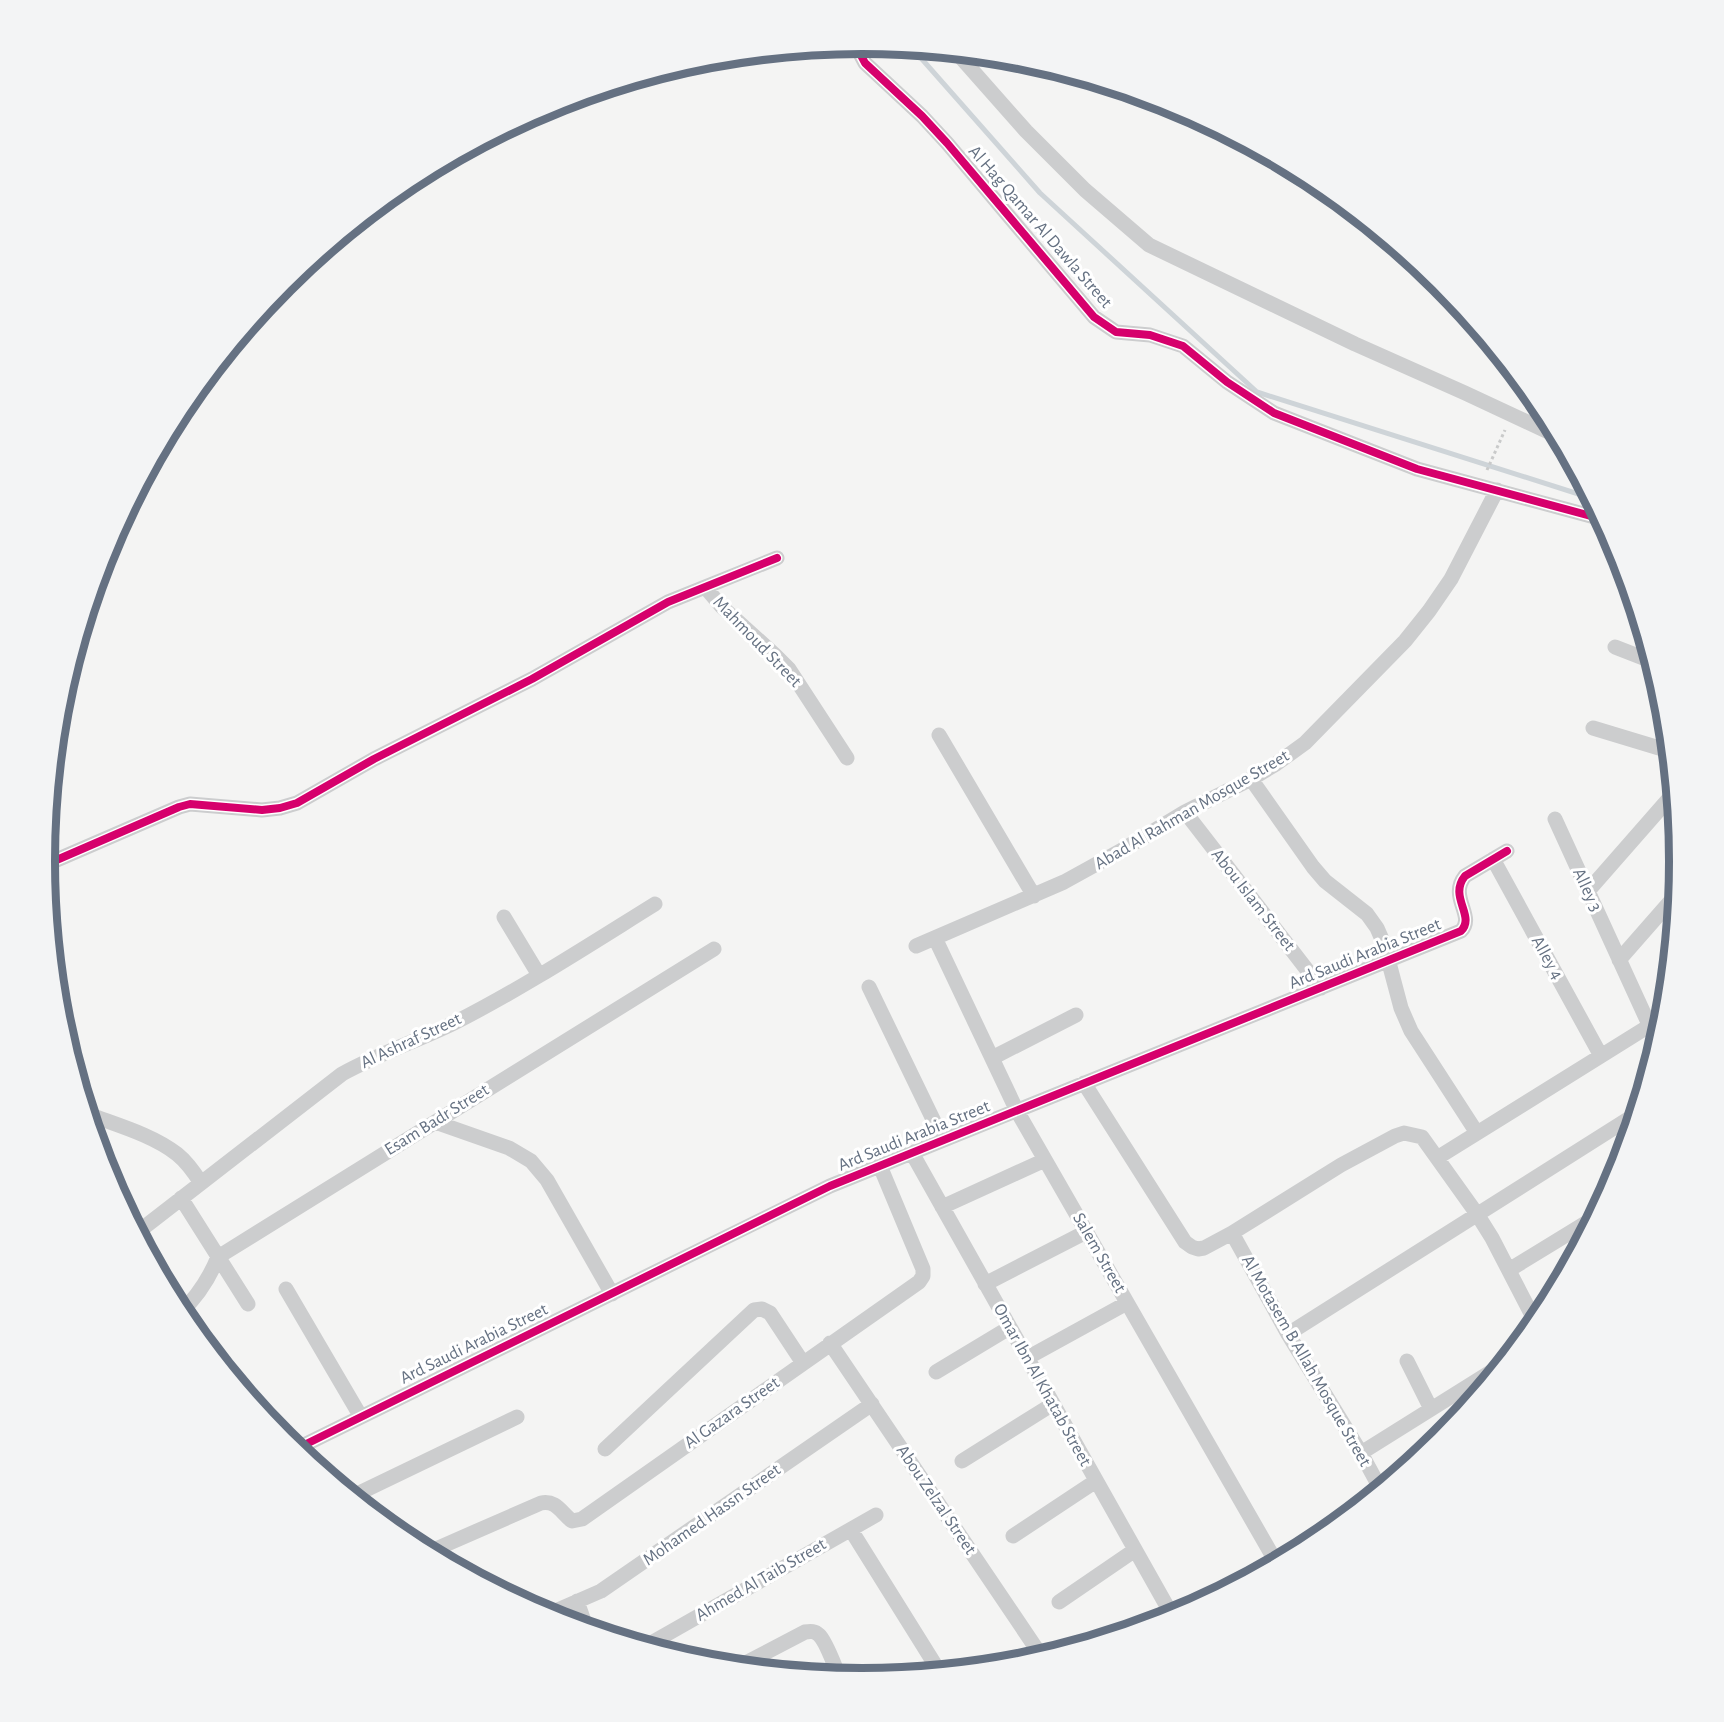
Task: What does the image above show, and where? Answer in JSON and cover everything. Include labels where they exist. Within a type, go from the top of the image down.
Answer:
[{"type":"street","name":"Al Hag Qamar Al Dawla Street","points":[[860,54],[865,63],[922,116],[947,143],[1094,317],[1116,332],[1150,335],[1183,346],[1227,382],[1274,413],[1417,469],[1592,516]]},
{"type":"street","points":[[964,61],[1026,131],[1085,190],[1149,245],[1355,344],[1543,429]]},
{"type":"street","name":"Abad Al Rahman Mosque Street","points":[[916,946],[1034,896],[1094,867],[1185,812],[1251,779],[1305,743],[1405,641],[1430,612],[1451,579],[1497,490]]},
{"type":"street","points":[[55,861],[190,804],[262,810],[297,803],[374,759],[532,679],[668,602],[777,558]]},
{"type":"street","name":"Mahmoud Street","points":[[705,587],[729,613],[789,669],[847,758]]},
{"type":"street","points":[[1615,647],[1643,658]]},
{"type":"street","points":[[1593,728],[1661,748]]},
{"type":"street","points":[[939,735],[1034,896]]},
{"type":"street","points":[[1251,779],[1313,867],[1325,881],[1367,914],[1377,928],[1384,944],[1401,1008],[1411,1031],[1477,1133]]},
{"type":"street","points":[[1588,891],[1666,802]]},
{"type":"street","name":"Abou Islam Street","points":[[1185,812],[1321,988]]},
{"type":"street","name":"Alley 3","points":[[1555,819],[1619,960],[1652,1023]]},
{"type":"street","name":"Ard Saudi Arabia Street","points":[[305,1445],[830,1186],[1388,961],[1464,928],[1466,917],[1459,893],[1461,881],[1508,850]]},
{"type":"street","name":"Alley 4","points":[[1493,859],[1601,1056]]},
{"type":"street","name":"Al Ashraf Street","points":[[143,1228],[342,1074],[377,1055],[455,1022],[539,975],[655,904]]},
{"type":"street","points":[[1619,960],[1667,905]]},
{"type":"street","points":[[504,917],[539,975]]},
{"type":"street","name":"Salem Street","points":[[935,938],[1017,1111],[1272,1555]]},
{"type":"street","name":"Esam Badr Street","points":[[218,1257],[714,949]]},
{"type":"street","points":[[869,987],[943,1140]]},
{"type":"street","points":[[992,1058],[1076,1015]]},
{"type":"street","points":[[1437,1158],[1601,1056],[1650,1034]]},
{"type":"street","points":[[1084,1083],[1185,1242],[1198,1249],[1232,1233],[1341,1164],[1395,1136],[1404,1133],[1422,1137],[1477,1214],[1531,1312]]},
{"type":"street","points":[[97,1118],[162,1144],[190,1167],[201,1183]]},
{"type":"street","points":[[1288,1334],[1626,1120]]},
{"type":"street","points":[[435,1122],[508,1148],[531,1161],[547,1180],[612,1294]]},
{"type":"street","name":"Omar Ibn Al Khatab Street","points":[[912,1153],[1167,1608]]},
{"type":"street","points":[[942,1207],[1045,1160]]},
{"type":"street","name":"Al Gazara Street","points":[[439,1548],[547,1502],[557,1505],[572,1521],[579,1521],[919,1282],[923,1276],[922,1266],[880,1166]]},
{"type":"street","points":[[181,1198],[248,1304]]},
{"type":"street","points":[[1509,1270],[1582,1225]]},
{"type":"street","points":[[985,1284],[1086,1232]]},
{"type":"street","name":"Al Motasem B Allah Mosque Street","points":[[1232,1233],[1288,1334],[1377,1482]]},
{"type":"street","points":[[188,1304],[203,1288],[218,1257]]},
{"type":"street","points":[[285,1289],[361,1417]]},
{"type":"street","points":[[1027,1358],[1127,1303]]},
{"type":"street","points":[[605,1449],[754,1310],[762,1309],[770,1313],[803,1363]]},
{"type":"street","points":[[936,1372],[1010,1328]]},
{"type":"street","name":"Abou Zelzal Street","points":[[830,1343],[1036,1648]]},
{"type":"street","points":[[1407,1361],[1431,1409]]},
{"type":"street","points":[[1361,1453],[1481,1378]]},
{"type":"street","name":"Mohamed Hassn Street","points":[[559,1609],[601,1591],[872,1404]]},
{"type":"street","points":[[962,1461],[1053,1404]]},
{"type":"street","points":[[360,1492],[517,1417]]},
{"type":"street","points":[[1013,1536],[1096,1481]]},
{"type":"street","name":"Ahmed Al Taib Street","points":[[654,1641],[876,1515]]},
{"type":"street","points":[[851,1530],[935,1664]]},
{"type":"street","points":[[1059,1602],[1135,1550]]},
{"type":"street","points":[[577,1601],[583,1618]]},
{"type":"street","points":[[751,1660],[810,1631],[819,1634],[822,1638],[831,1667]]},
{"type":"path","points":[[1487,471],[1513,415]]},
{"type":"waterway","points":[[920,56],[1040,193],[1257,392],[1581,495]]},
{"type":"cycle path","points":[[860,54],[865,63],[922,116],[947,143],[1094,317],[1116,332],[1150,335],[1183,346],[1227,382],[1274,413],[1417,469],[1592,516]]},
{"type":"cycle path","points":[[55,861],[190,804],[262,810],[297,803],[374,759],[532,679],[668,602],[777,558]]},
{"type":"cycle path","points":[[305,1445],[830,1186],[1461,931],[1466,919],[1459,891],[1465,876],[1507,851]]}]
